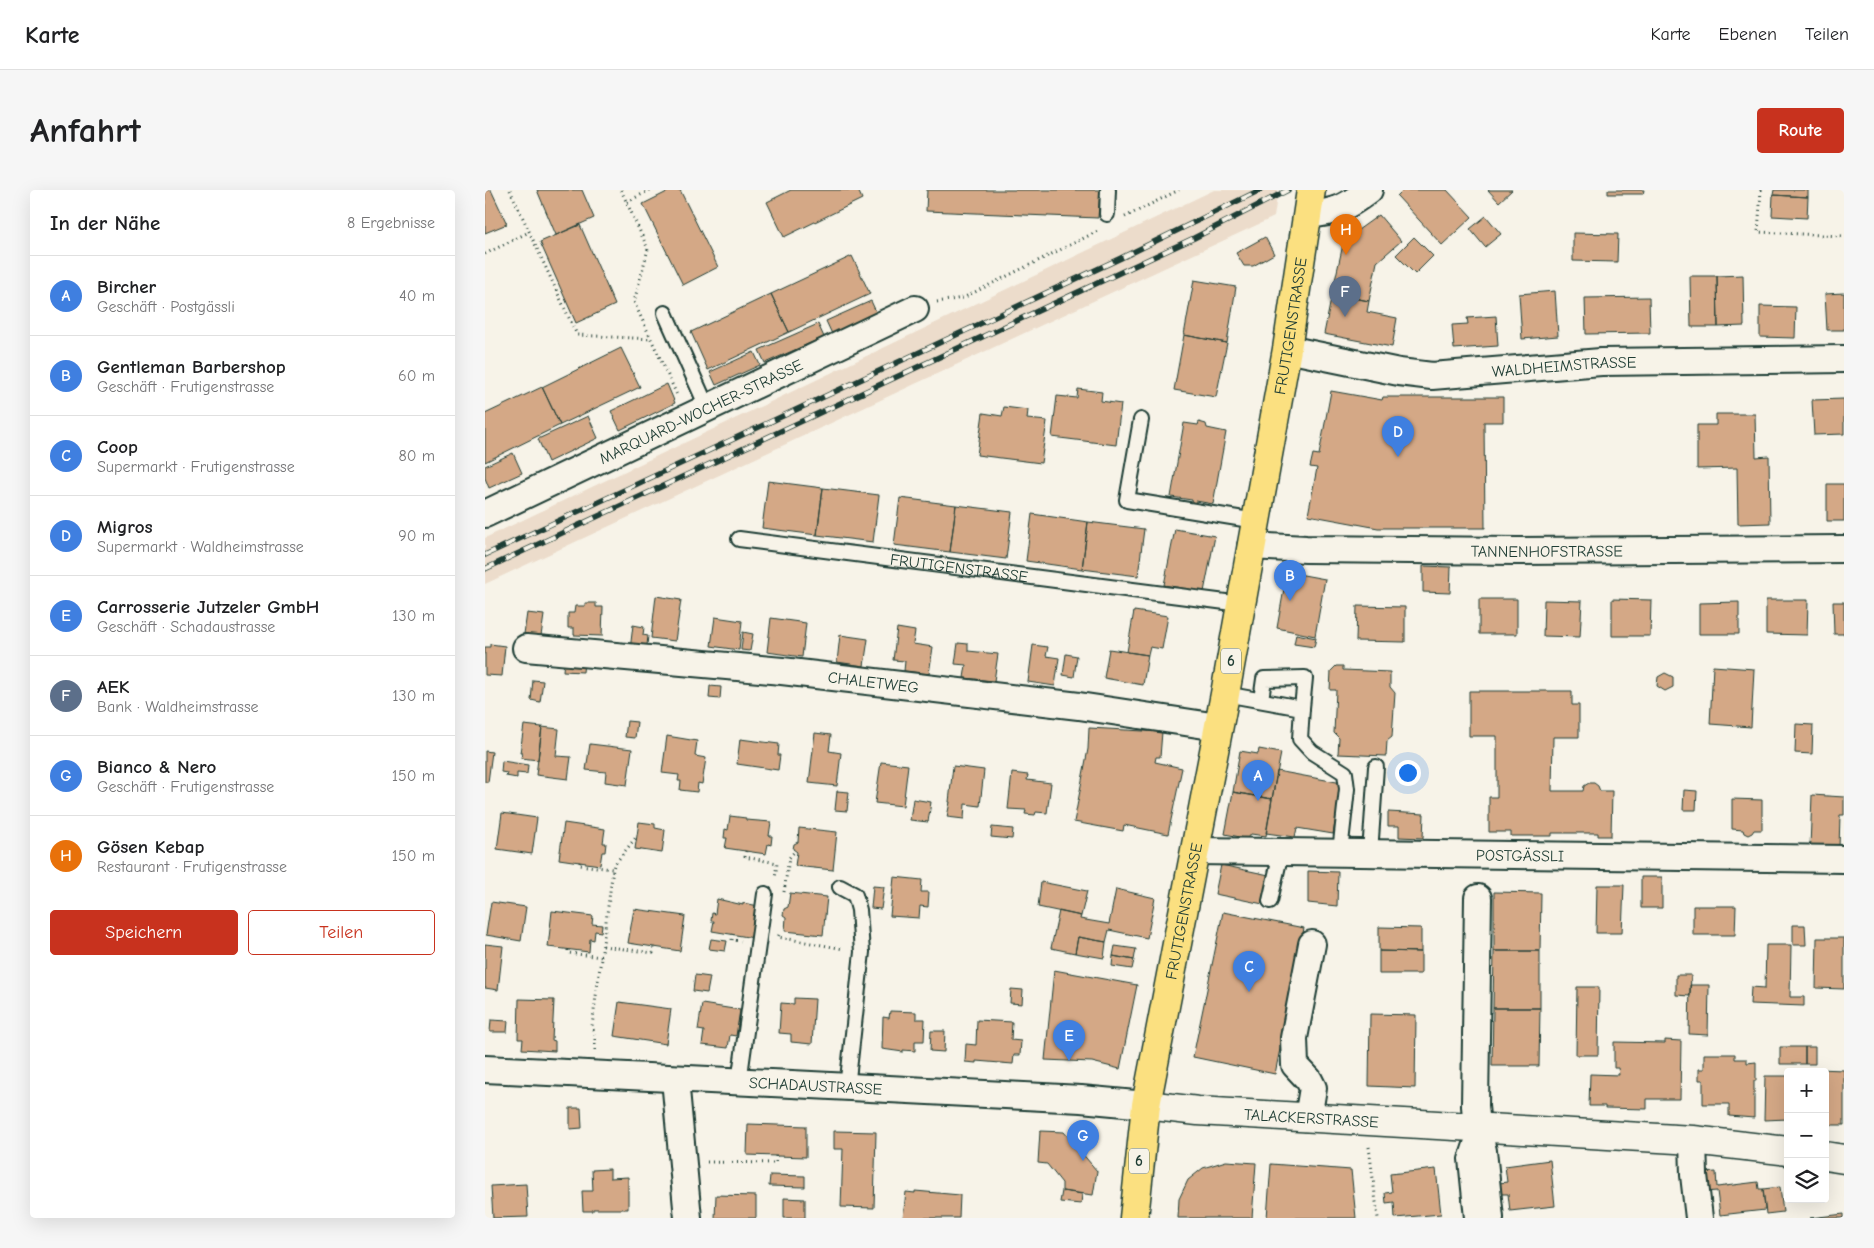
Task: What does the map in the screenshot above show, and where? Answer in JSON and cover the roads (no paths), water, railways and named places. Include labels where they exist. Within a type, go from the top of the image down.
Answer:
[{"type":"main road","name":"FRUTIGENSTRASSE","points":[[1134,1218],[1146,1105],[1225,694],[1287,349],[1310,203]]},
{"type":"main road","name":"TALACKERSTRASSE","points":[[1146,1105],[1198,1111],[1693,1140],[1784,1151]]},
{"type":"main road","points":[[1829,1157],[1844,1159]]},
{"type":"street","points":[[1310,203],[1339,210],[1369,190]]},
{"type":"street","name":"MARQUARD-WOCHER-STRASSE","points":[[485,514],[915,309]]},
{"type":"street","name":"WALDHEIMSTRASSE","points":[[1287,349],[1399,372],[1432,376],[1601,362],[1844,359]]},
{"type":"street","name":"TANNENHOFSTRASSE","points":[[1254,533],[1306,549],[1844,549]]},
{"type":"street","name":"CHALETWEG","points":[[526,648],[792,672],[1079,706],[1218,727]]},
{"type":"street","name":"POSTGÄSSLI","points":[[1195,851],[1844,859]]},
{"type":"street","points":[[1478,898],[1475,1106],[1477,1127],[1483,1151],[1490,1218]]},
{"type":"street","points":[[1308,1118],[1313,1088],[1309,1080],[1295,1065],[1294,1038],[1312,944]]},
{"type":"street","name":"SCHADAUSTRASSE","points":[[485,1069],[1081,1099],[1146,1105]]},
{"type":"street","points":[[675,1079],[689,1218]]},
{"type":"street","points":[[1693,1140],[1694,1174],[1699,1218]]},
{"type":"lane","points":[[1106,220],[1108,190]]},
{"type":"lane","points":[[665,313],[707,407]]},
{"type":"lane","points":[[1141,420],[1127,500],[1254,533]]},
{"type":"lane","name":"FRUTIGENSTRASSE","points":[[739,539],[1241,604]]},
{"type":"lane","points":[[1261,700],[1264,679],[1305,678],[1300,739],[1312,752],[1345,773],[1347,789],[1340,852]]},
{"type":"lane","points":[[1225,694],[1302,708]]},
{"type":"lane","points":[[1369,853],[1376,767]]},
{"type":"lane","points":[[1270,901],[1281,852]]},
{"type":"lane","points":[[840,887],[855,895],[859,910],[862,952],[847,1088]]},
{"type":"lane","points":[[739,1082],[765,894]]},
{"type":"lane","points":[[1472,1218],[1466,1159],[1477,1127]]},
{"type":"railway","points":[[485,555],[1121,258],[1260,190]]},
{"type":"railway","points":[[485,569],[1194,238],[1288,190]]},
{"type":"place","name":"Gösen Kebap","points":[[1346,255]]},
{"type":"place","name":"AEK","points":[[1345,317]]},
{"type":"place","name":"Migros","points":[[1398,457]]},
{"type":"place","name":"Gentleman Barbershop","points":[[1290,601]]},
{"type":"place","name":"Bircher","points":[[1258,801]]},
{"type":"place","name":"Coop","points":[[1249,992]]},
{"type":"place","name":"Carrosserie Jutzeler GmbH","points":[[1069,1061]]},
{"type":"place","name":"Bianco & Nero","points":[[1083,1161]]}]
